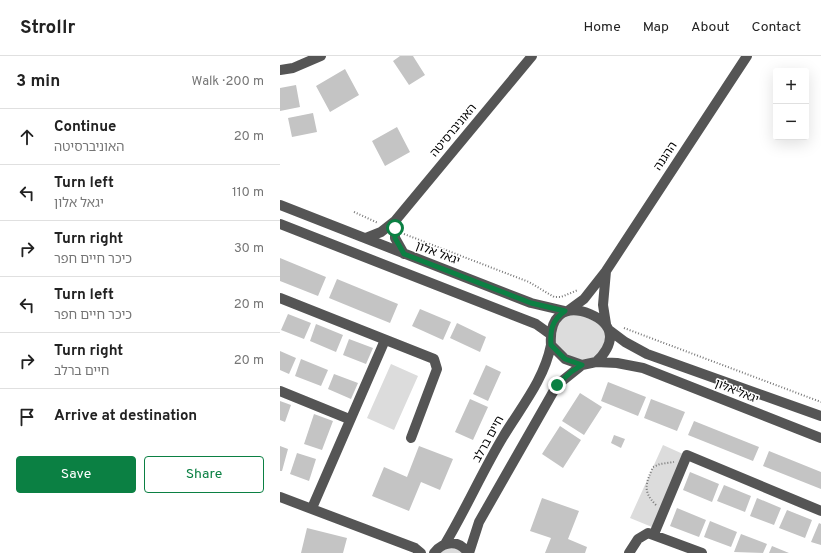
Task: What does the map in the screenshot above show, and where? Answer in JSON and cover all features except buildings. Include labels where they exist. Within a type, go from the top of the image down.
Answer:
[{"type":"street","points":[[280,70],[293,68],[321,56]]},
{"type":"street","name":"האוניברסיטה","points":[[366,238],[386,228],[395,220],[532,56]]},
{"type":"street","name":"ההגנה","points":[[567,310],[584,299],[606,271],[747,56]]},
{"type":"street","name":"יגאל אלון","points":[[280,205],[531,303],[567,310]]},
{"type":"street","points":[[395,220],[395,238],[404,254]]},
{"type":"street","points":[[280,224],[529,321],[550,334]]},
{"type":"street","name":"ההגנה","points":[[606,271],[603,305],[607,327]]},
{"type":"street","points":[[280,298],[384,340],[429,355],[434,359],[437,369],[411,438]]},
{"type":"street","points":[[280,497],[312,508],[418,551],[439,548],[455,543],[469,553],[479,522],[557,385],[571,372],[582,365],[596,362],[604,354],[608,346],[607,327],[601,320],[585,312],[567,310],[555,321],[550,334],[551,345],[565,359],[582,365]]},
{"type":"street","name":"יגאל אלון","points":[[607,327],[624,342],[648,354],[821,416]]},
{"type":"street","points":[[312,508],[384,340]]},
{"type":"street","name":"חיים ברלב","points":[[439,548],[538,381],[548,362],[551,345]]},
{"type":"street","name":"יגאל אלון","points":[[596,362],[617,363],[643,368],[821,438]]},
{"type":"street","points":[[280,391],[349,419]]},
{"type":"street","points":[[654,534],[685,459],[821,511]]},
{"type":"street","points":[[629,553],[638,539],[648,533],[702,553]]},
{"type":"path","points":[[354,212],[386,228]]},
{"type":"path","points":[[404,234],[529,282],[554,297],[570,294],[577,290]]},
{"type":"path","points":[[618,325],[821,402]]},
{"type":"path","points":[[663,511],[651,499],[646,486],[653,467],[666,462],[685,459]]},
{"type":"shaded area","points":[[570,311],[606,326],[603,353],[582,363],[552,345],[553,327]]},
{"type":"shaded area","points":[[391,364],[418,376],[394,430],[367,418]]},
{"type":"shaded area","points":[[663,445],[683,454],[652,527],[630,518]]},
{"type":"shaded area","points":[[446,544],[467,553],[435,553]]},
{"type":"route","points":[[395,228],[395,238],[404,254],[531,303],[565,311],[559,315],[552,327],[550,334],[551,345],[565,359],[582,365],[571,372],[557,385]]}]
